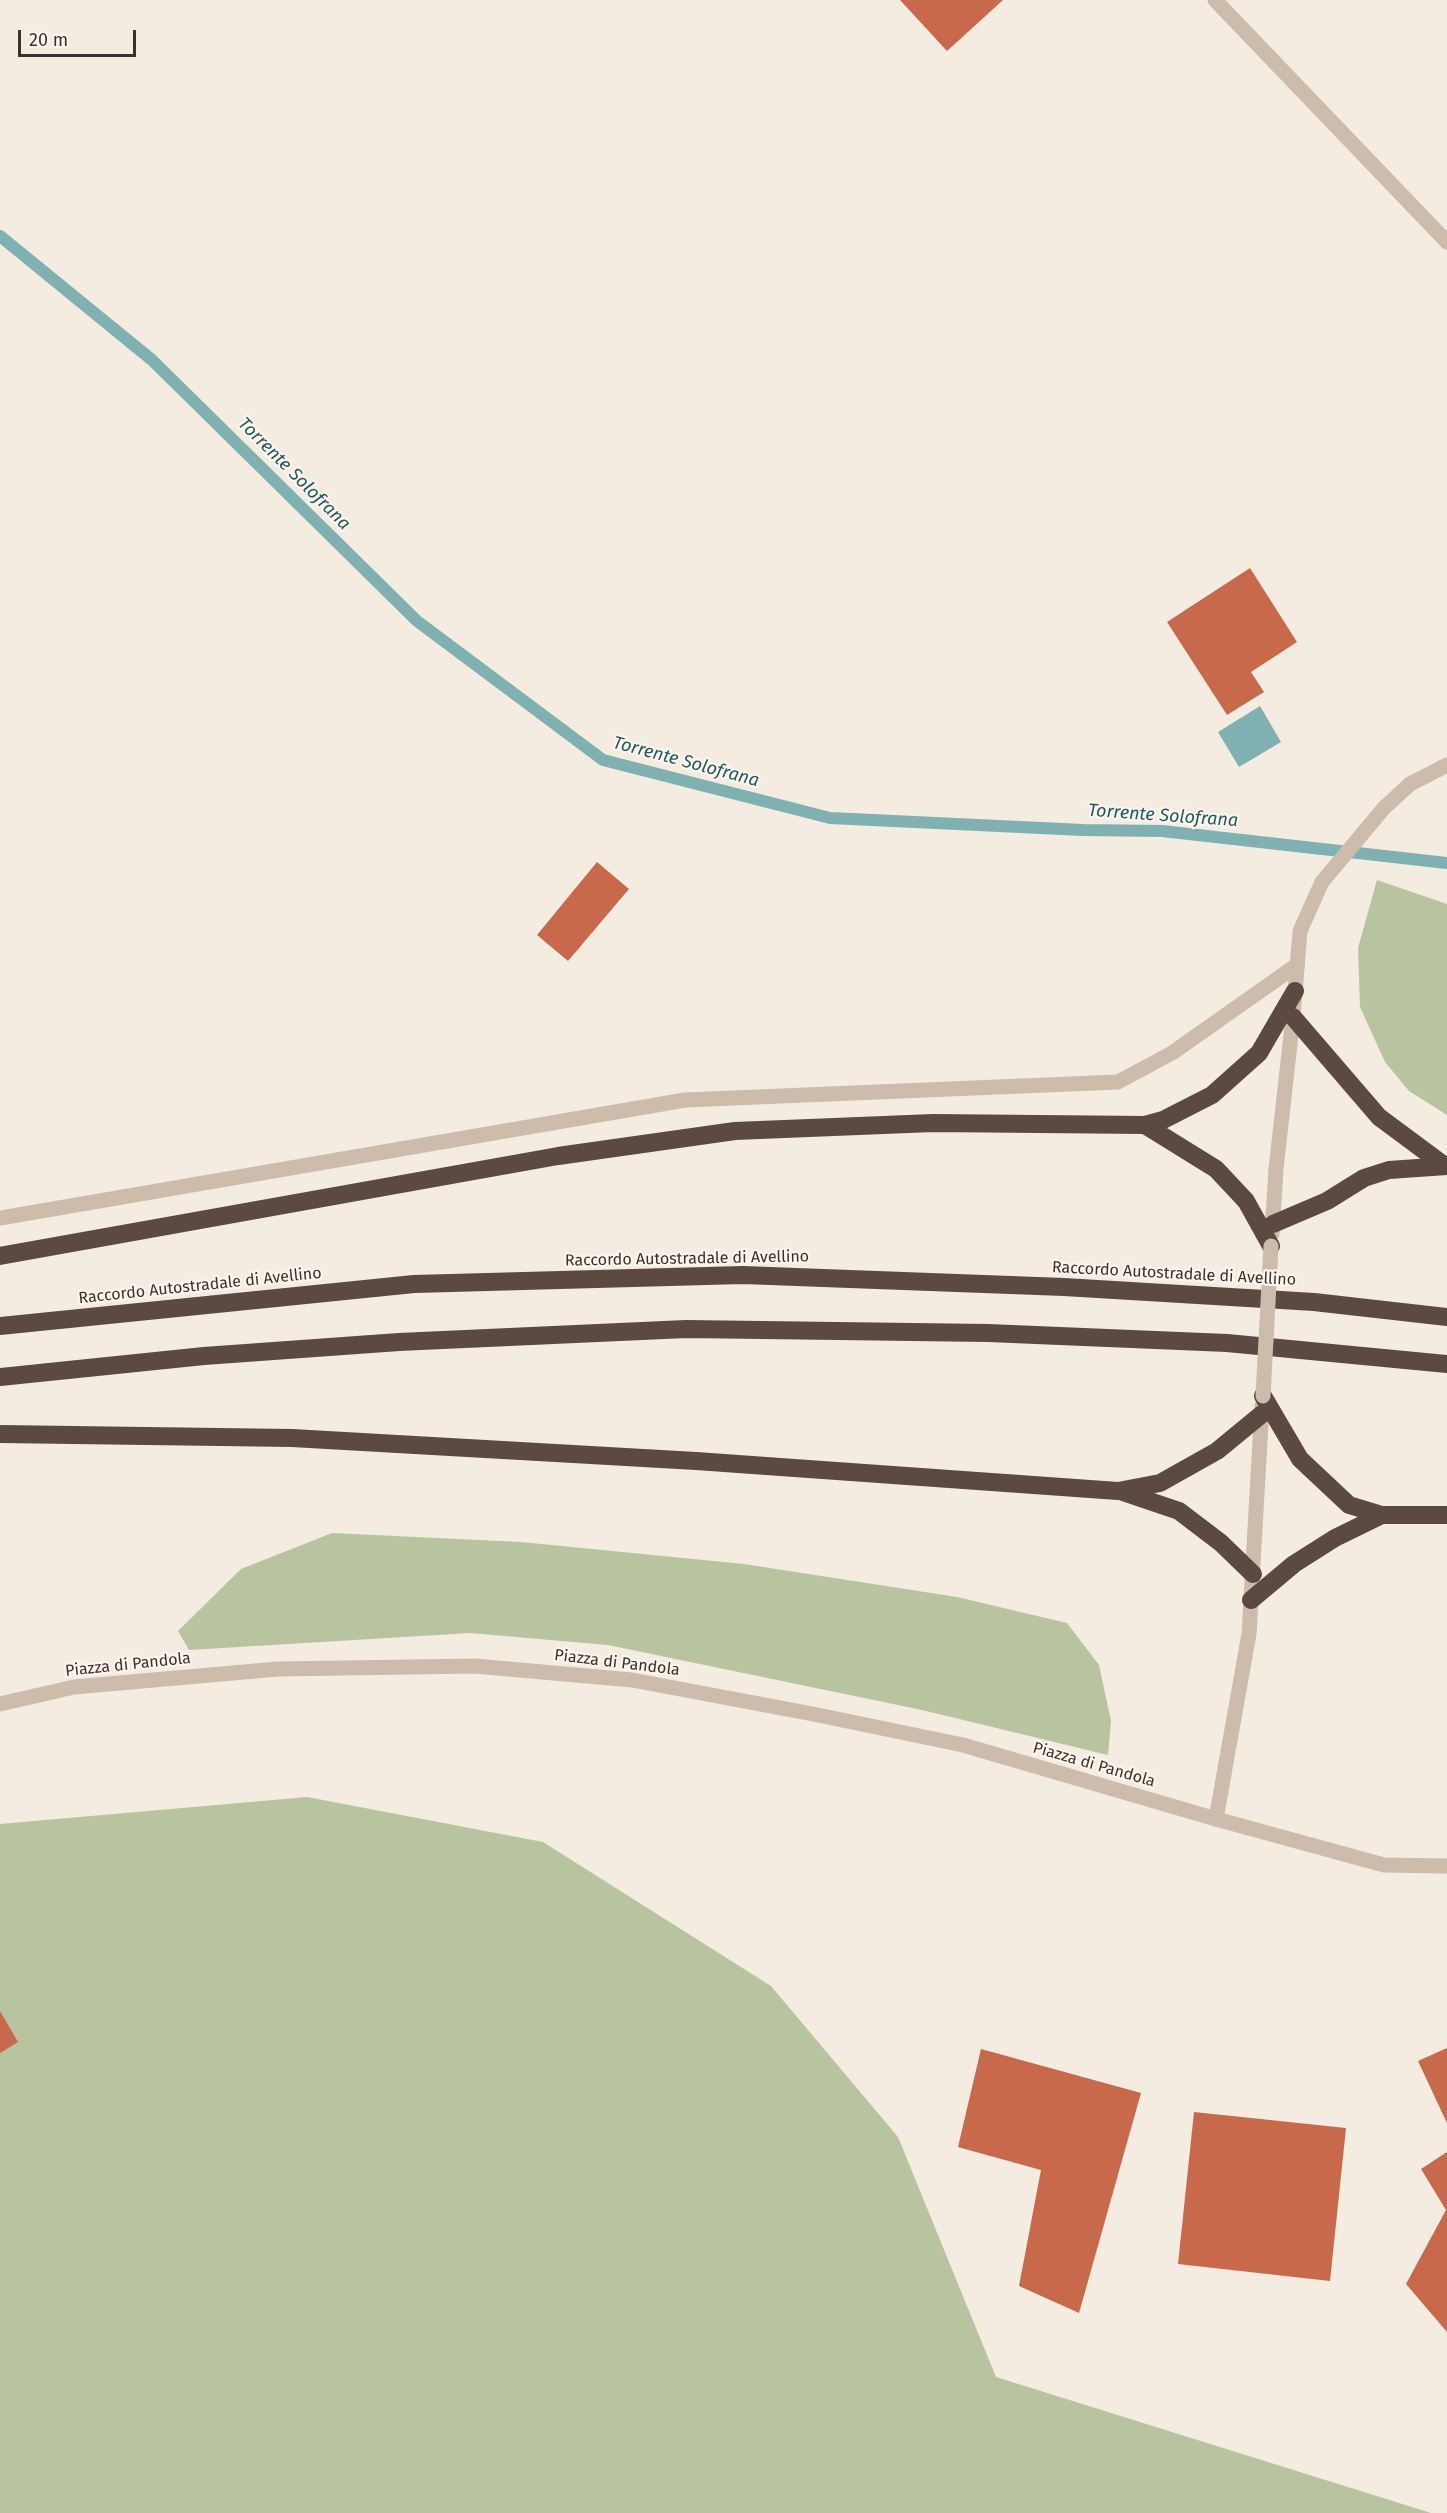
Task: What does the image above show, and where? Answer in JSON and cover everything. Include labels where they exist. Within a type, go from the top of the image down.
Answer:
[{"type":"highway","points":[[0,1256],[558,1156],[735,1131],[933,1123],[1144,1125],[1163,1120],[1212,1095],[1259,1053],[1295,991]]},
{"type":"highway","points":[[1293,1017],[1379,1117],[1446,1166]]},
{"type":"highway","points":[[1144,1125],[1216,1169],[1246,1201],[1271,1246]]},
{"type":"highway","points":[[1273,1224],[1327,1201],[1364,1178],[1389,1170],[1446,1166]]},
{"type":"highway","name":"Raccordo Autostradale di Avellino","points":[[0,1326],[414,1284],[743,1275],[1064,1287],[1314,1302],[1447,1317]]},
{"type":"highway","points":[[0,1377],[204,1356],[388,1343],[686,1329],[988,1333],[1227,1343],[1447,1364]]},
{"type":"highway","points":[[0,1434],[292,1438],[708,1462],[1118,1491],[1160,1484],[1217,1450],[1262,1405],[1300,1460],[1349,1504],[1382,1515],[1447,1515]]},
{"type":"highway","points":[[1118,1491],[1179,1512],[1221,1543],[1253,1574]]},
{"type":"highway","points":[[1251,1600],[1294,1564],[1335,1538],[1382,1515]]},
{"type":"street","points":[[1215,0],[1447,242]]},
{"type":"street","points":[[1216,1819],[1249,1634],[1276,1169],[1300,931],[1322,882],[1384,808],[1410,784],[1447,765]]},
{"type":"street","points":[[0,1218],[686,1100],[1118,1082],[1172,1053],[1297,965]]},
{"type":"street","name":"Piazza di Pandola","points":[[0,1704],[74,1687],[278,1669],[475,1666],[632,1680],[963,1745],[1216,1819],[1384,1865],[1447,1866]]},
{"type":"green space","points":[[1377,880],[1447,904],[1447,1115],[1409,1091],[1385,1062],[1360,1007],[1358,948]]},
{"type":"green space","points":[[332,1533],[521,1542],[744,1564],[957,1597],[1067,1623],[1099,1665],[1111,1721],[1108,1755],[922,1710],[608,1645],[470,1633],[189,1650],[178,1631],[241,1569]]},
{"type":"green space","points":[[307,1797],[543,1842],[771,1986],[898,2137],[996,2377],[1431,2513],[0,2513],[0,1824]]},
{"type":"water","points":[[1260,706],[1281,742],[1239,767],[1218,732]]},
{"type":"building","points":[[900,0],[1003,0],[947,51]]},
{"type":"building","points":[[1250,568],[1297,642],[1251,672],[1264,692],[1227,715],[1167,622]]},
{"type":"building","points":[[597,862],[629,889],[568,961],[537,935]]},
{"type":"building","points":[[0,2011],[18,2042],[0,2053]]},
{"type":"building","points":[[1447,2048],[1447,2123],[1418,2061]]},
{"type":"building","points":[[981,2049],[1141,2093],[1079,2313],[1019,2286],[1041,2170],[958,2147]]},
{"type":"building","points":[[1194,2112],[1346,2128],[1330,2281],[1178,2264]]},
{"type":"building","points":[[1447,2152],[1447,2332],[1406,2284],[1446,2210],[1421,2169]]},
{"type":"waterway","name":"Torrente Solofrana","points":[[0,236],[152,360],[417,621],[603,760],[830,818],[1083,830],[1162,831],[1447,863]]}]
